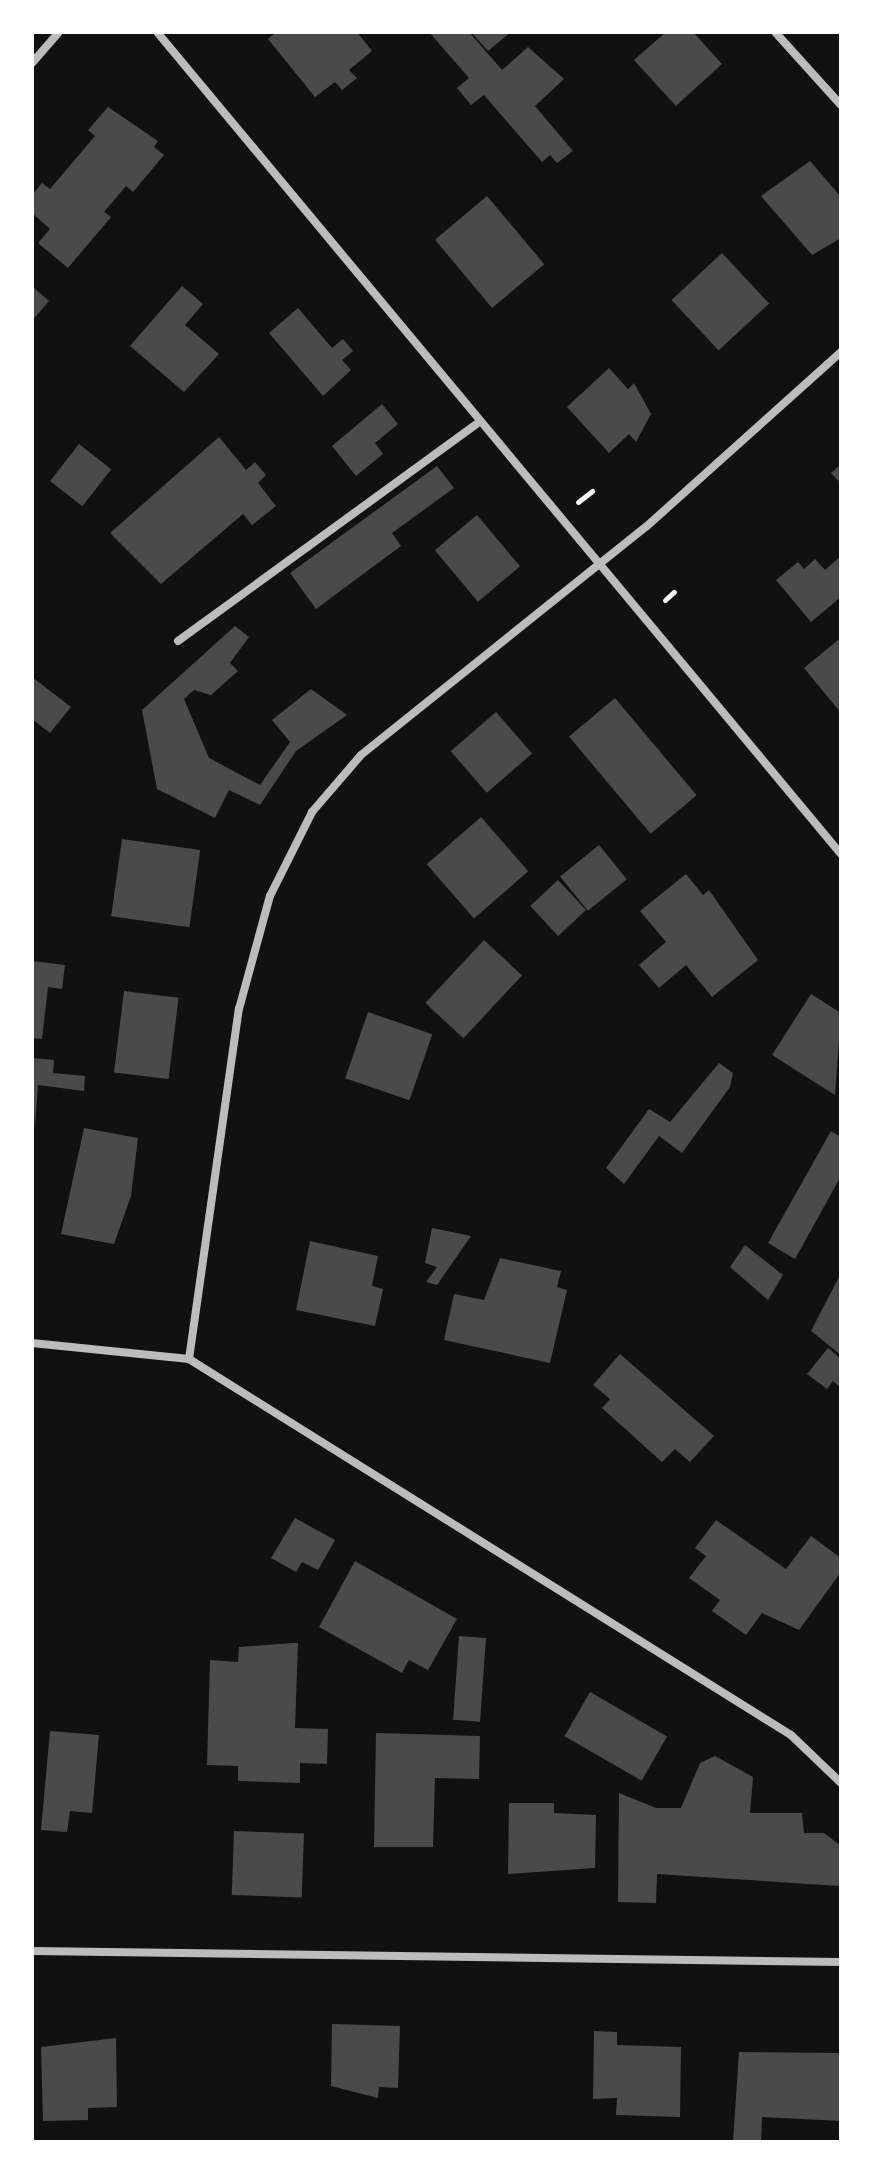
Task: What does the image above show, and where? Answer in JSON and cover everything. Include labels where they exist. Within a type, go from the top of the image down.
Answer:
[{"type":"street","points":[[32,63],[59,32]]},
{"type":"street","points":[[157,32],[477,424],[841,854]]},
{"type":"street","points":[[775,32],[841,105]]},
{"type":"street","points":[[189,1359],[239,1009],[284,858],[361,755],[599,565],[841,352]]},
{"type":"street","points":[[178,641],[477,424]]},
{"type":"street","points":[[32,1343],[189,1359],[791,1735],[841,1783]]},
{"type":"street","points":[[32,1951],[841,1962]]},
{"type":"path","points":[[574,505],[592,491]]},
{"type":"path","points":[[665,600],[674,592]]},
{"type":"building","points":[[276,32],[357,32],[372,51],[349,70],[357,78],[342,90],[335,82],[315,97],[268,39]]},
{"type":"building","points":[[429,32],[469,32],[502,70],[528,47],[564,79],[535,106],[573,151],[557,163],[550,155],[542,162],[484,95],[471,105],[457,88],[469,78]]},
{"type":"building","points":[[471,32],[511,32],[488,51]]},
{"type":"building","points":[[666,32],[693,32],[722,64],[676,106],[634,60]]},
{"type":"building","points":[[108,107],[158,141],[154,147],[164,155],[133,192],[126,186],[104,212],[111,217],[68,268],[38,243],[50,229],[32,213],[32,195],[42,183],[50,189],[95,136],[88,130]]},
{"type":"building","points":[[810,161],[841,197],[841,238],[812,255],[761,196]]},
{"type":"building","points":[[487,196],[544,264],[492,308],[435,240]]},
{"type":"building","points":[[722,253],[769,303],[719,351],[672,300]]},
{"type":"building","points":[[32,286],[49,301],[32,321]]},
{"type":"building","points":[[182,286],[203,304],[185,325],[219,354],[184,392],[130,346]]},
{"type":"building","points":[[298,308],[332,348],[343,339],[353,351],[342,360],[351,370],[323,396],[269,333]]},
{"type":"building","points":[[609,368],[628,389],[634,383],[651,414],[636,442],[629,434],[609,453],[567,407]]},
{"type":"building","points":[[382,404],[398,424],[375,443],[383,454],[356,476],[332,446]]},
{"type":"building","points":[[219,437],[246,470],[255,462],[266,475],[258,483],[276,506],[252,525],[243,514],[161,584],[110,533]]},
{"type":"building","points":[[79,444],[111,469],[82,506],[50,481]]},
{"type":"building","points":[[841,464],[841,484],[831,473]]},
{"type":"building","points":[[437,466],[454,488],[392,533],[401,546],[316,609],[290,573]]},
{"type":"building","points":[[477,515],[520,566],[478,602],[435,550]]},
{"type":"building","points":[[841,556],[841,597],[811,622],[776,580],[798,562],[804,569],[815,559],[825,570]]},
{"type":"building","points":[[235,626],[249,637],[230,663],[238,671],[211,695],[194,690],[184,699],[209,758],[260,785],[290,742],[272,720],[311,689],[347,715],[296,751],[260,805],[229,790],[215,818],[157,789],[142,710]]},
{"type":"building","points":[[838,640],[841,643],[841,713],[804,668]]},
{"type":"building","points":[[32,677],[71,707],[50,733],[32,719]]},
{"type":"building","points":[[615,698],[697,795],[651,834],[569,737]]},
{"type":"building","points":[[496,712],[532,754],[487,793],[451,751]]},
{"type":"building","points":[[481,817],[528,871],[474,919],[427,864]]},
{"type":"building","points":[[122,839],[200,850],[189,927],[111,916]]},
{"type":"building","points":[[599,845],[627,879],[588,911],[560,876]]},
{"type":"building","points":[[686,874],[703,895],[709,890],[758,960],[712,997],[686,965],[659,988],[639,965],[666,942],[640,911]]},
{"type":"building","points":[[558,880],[586,910],[558,936],[530,906]]},
{"type":"building","points":[[484,940],[522,975],[463,1038],[425,1003]]},
{"type":"building","points":[[32,961],[65,965],[62,989],[48,987],[42,1039],[32,1038]]},
{"type":"building","points":[[124,991],[179,998],[169,1079],[114,1072]]},
{"type":"building","points":[[811,994],[841,1013],[835,1095],[772,1055]]},
{"type":"building","points":[[368,1012],[432,1034],[410,1100],[345,1078]]},
{"type":"building","points":[[32,1058],[54,1060],[53,1073],[85,1076],[84,1091],[38,1085],[35,1128]]},
{"type":"building","points":[[719,1063],[733,1073],[730,1087],[682,1153],[659,1136],[624,1184],[606,1168],[649,1109],[670,1122]]},
{"type":"building","points":[[84,1128],[138,1138],[131,1196],[114,1244],[61,1234]]},
{"type":"building","points":[[831,1131],[841,1137],[841,1176],[795,1259],[768,1243]]},
{"type":"building","points":[[432,1228],[471,1236],[437,1285],[426,1282],[437,1267],[425,1263]]},
{"type":"building","points":[[310,1241],[378,1256],[372,1286],[383,1289],[375,1326],[296,1310]]},
{"type":"building","points":[[745,1245],[783,1275],[768,1300],[730,1267]]},
{"type":"building","points":[[500,1258],[561,1271],[557,1287],[567,1290],[550,1363],[444,1340],[454,1294],[484,1300]]},
{"type":"building","points":[[841,1273],[841,1355],[811,1331]]},
{"type":"building","points":[[828,1348],[841,1359],[841,1388],[833,1381],[827,1389],[807,1374]]},
{"type":"building","points":[[620,1354],[714,1436],[690,1462],[675,1449],[662,1462],[602,1408],[610,1399],[593,1385]]},
{"type":"building","points":[[295,1518],[335,1540],[318,1570],[302,1562],[296,1572],[271,1558]]},
{"type":"building","points":[[716,1520],[786,1569],[811,1536],[841,1558],[841,1572],[799,1630],[762,1613],[746,1635],[712,1611],[720,1600],[689,1578],[706,1556],[695,1548]]},
{"type":"building","points":[[355,1561],[457,1619],[428,1670],[409,1660],[402,1673],[319,1627]]},
{"type":"building","points":[[459,1636],[486,1638],[480,1722],[453,1720]]},
{"type":"building","points":[[298,1643],[295,1728],[328,1729],[327,1764],[300,1763],[300,1783],[238,1781],[238,1766],[207,1765],[210,1660],[238,1662],[239,1647]]},
{"type":"building","points":[[590,1692],[667,1736],[642,1781],[564,1736]]},
{"type":"building","points":[[50,1731],[99,1735],[92,1813],[70,1811],[67,1832],[41,1830]]},
{"type":"building","points":[[376,1733],[480,1736],[479,1779],[435,1778],[433,1847],[374,1847]]},
{"type":"building","points":[[715,1756],[753,1777],[750,1813],[802,1813],[804,1833],[824,1833],[841,1846],[840,1886],[657,1874],[656,1903],[618,1902],[619,1793],[656,1808],[681,1808],[700,1763]]},
{"type":"building","points":[[509,1803],[554,1803],[554,1813],[596,1815],[595,1868],[508,1874]]},
{"type":"building","points":[[234,1831],[304,1833],[302,1897],[232,1895]]},
{"type":"building","points":[[332,2024],[400,2026],[398,2088],[379,2087],[378,2098],[331,2086]]},
{"type":"building","points":[[594,2031],[617,2032],[617,2045],[681,2047],[680,2117],[616,2115],[617,2098],[593,2099]]},
{"type":"building","points":[[116,2038],[117,2107],[88,2108],[88,2120],[43,2121],[41,2047]]},
{"type":"building","points":[[739,2052],[841,2053],[841,2121],[762,2117],[761,2142],[733,2142]]}]
